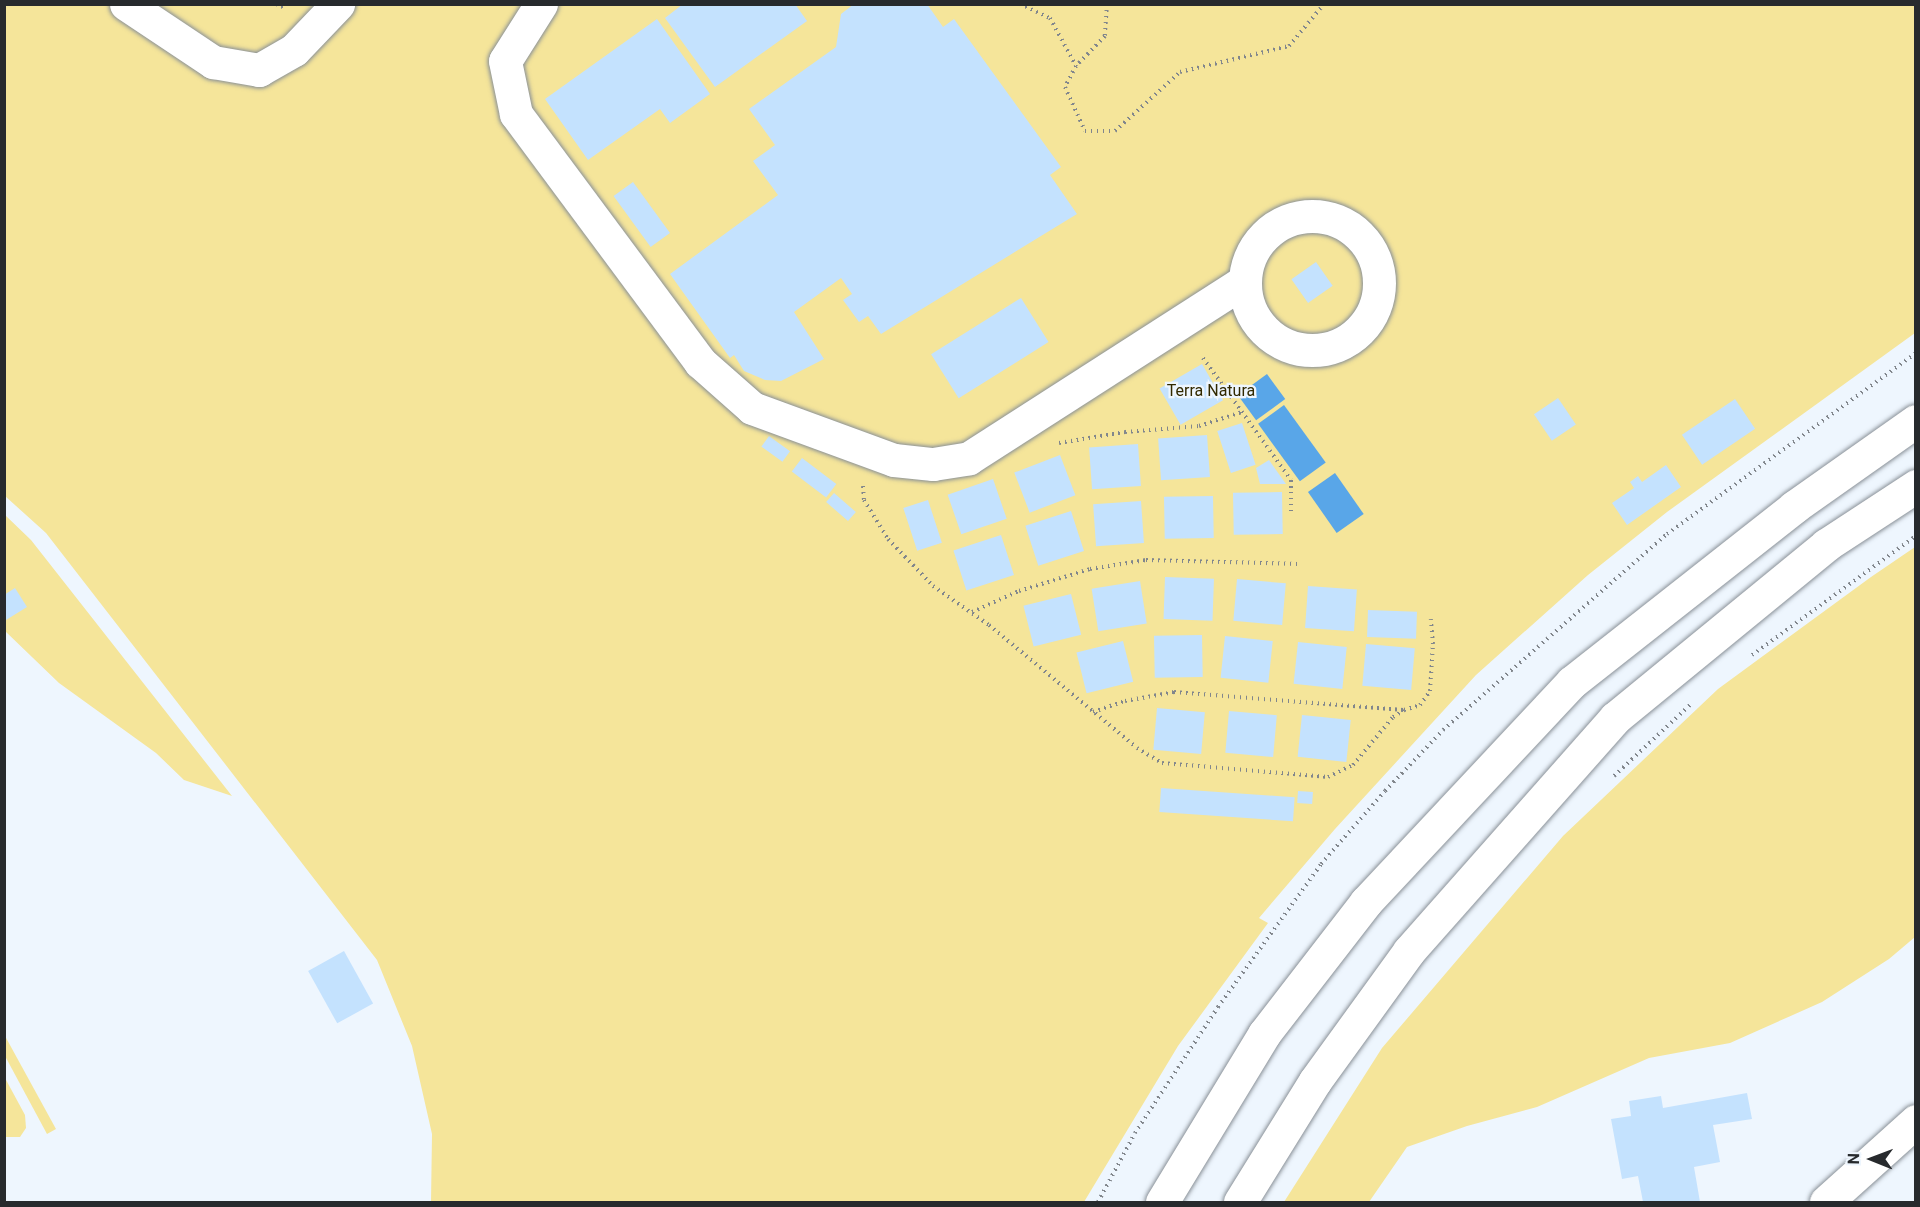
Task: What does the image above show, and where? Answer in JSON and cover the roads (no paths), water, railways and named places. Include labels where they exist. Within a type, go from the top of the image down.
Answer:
[{"type":"main road","points":[[126,4],[213,62],[259,70],[294,50],[338,4]]},
{"type":"main road","points":[[541,4],[505,61],[516,114],[700,362],[752,408],[894,460],[933,464],[969,458],[1244,282]]},
{"type":"main road","points":[[1299,216],[1323,216],[1332,219],[1344,224],[1363,238],[1375,258],[1380,281],[1376,304],[1366,323],[1352,338],[1332,348],[1311,351],[1290,348],[1271,338],[1256,322],[1247,303],[1244,282],[1248,259],[1260,239],[1278,224],[1299,216]]},
{"type":"main road","points":[[1332,219],[1352,220],[1372,216]]},
{"type":"main road","points":[[1162,1203],[1264,1034],[1366,902],[1572,682],[1794,507],[1916,421]]},
{"type":"main road","points":[[1240,1203],[1315,1081],[1409,951],[1615,718],[1826,545],[1916,486]]},
{"type":"main road","points":[[1826,1203],[1916,1121]]},
{"type":"water","points":[[1267,374],[1285,399],[1256,420],[1238,395]]},
{"type":"water","points":[[1284,405],[1326,462],[1300,481],[1258,424]]},
{"type":"water","points":[[1335,473],[1364,514],[1337,533],[1308,492]]},
{"type":"park label","name":"Terra Natura","points":[[1211,391]]}]
